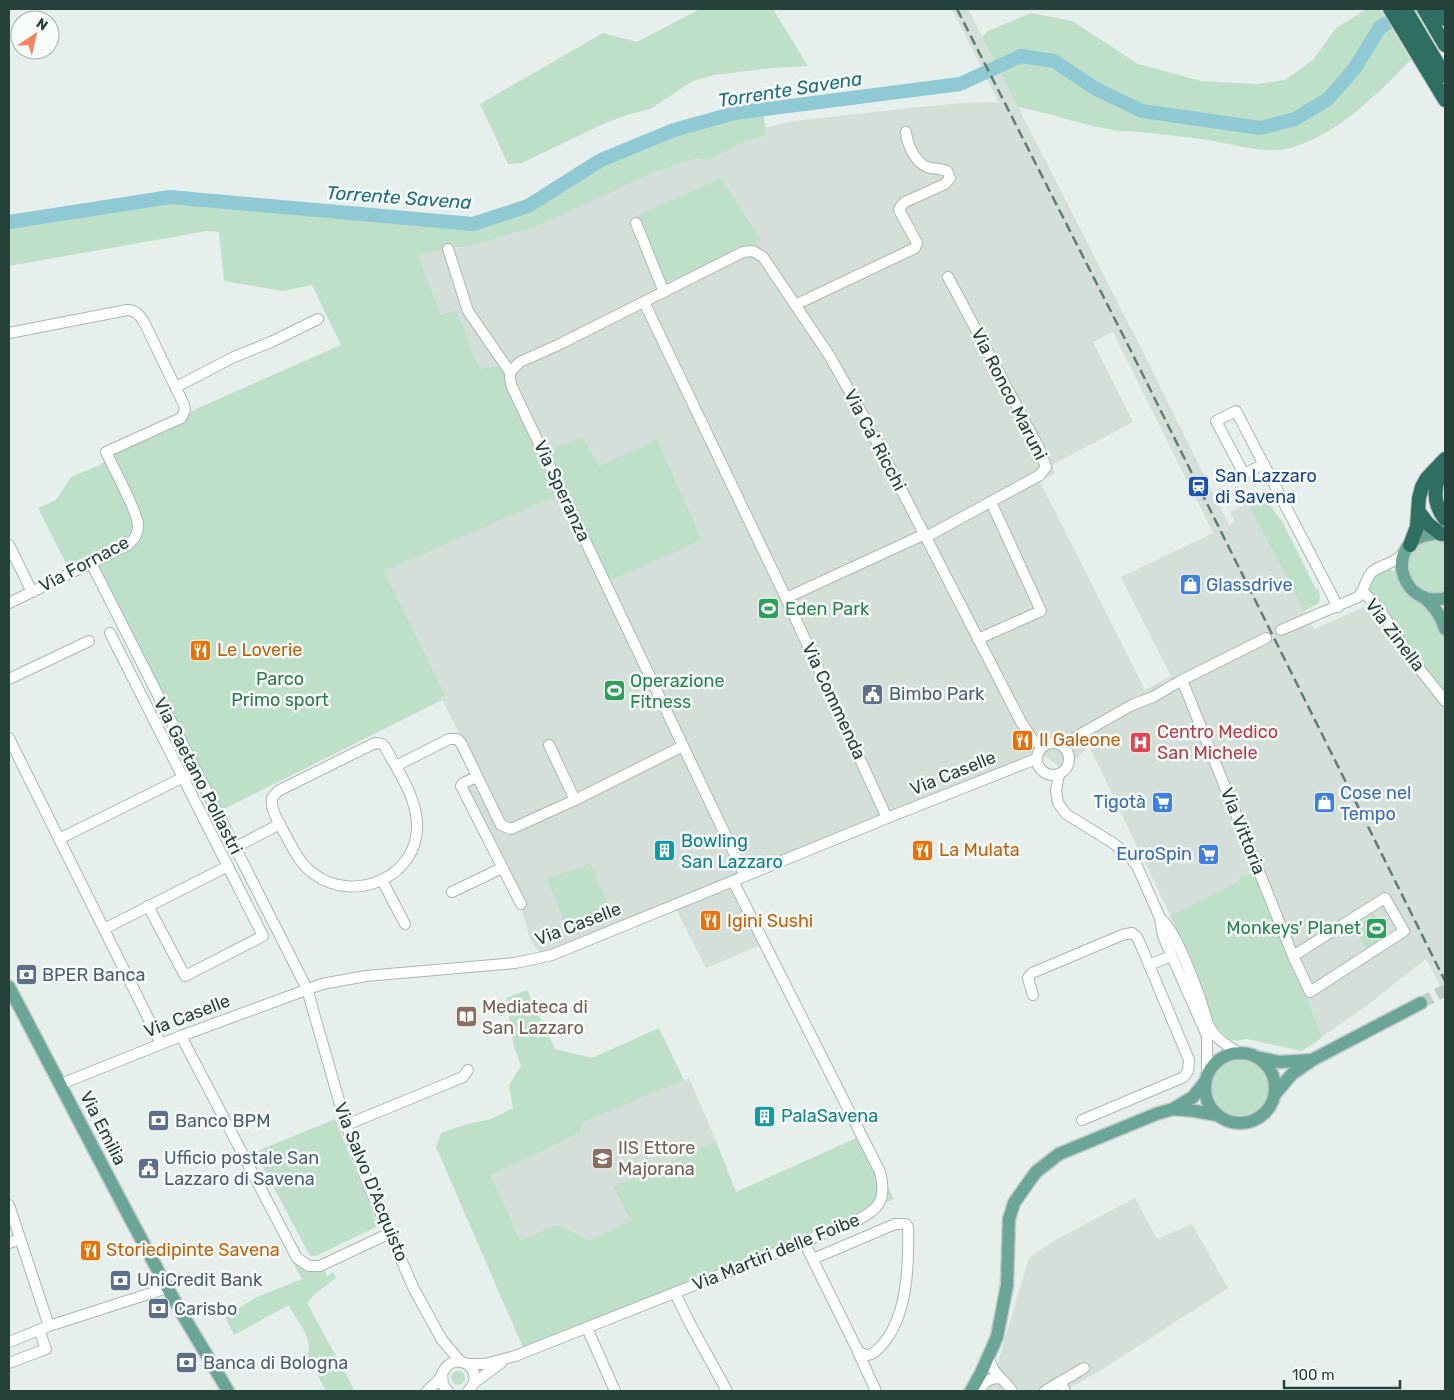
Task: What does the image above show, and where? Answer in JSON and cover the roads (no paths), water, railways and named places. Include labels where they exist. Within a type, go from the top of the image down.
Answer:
[{"type":"highway","points":[[1390,9],[1445,76]]},
{"type":"highway","points":[[1405,9],[1445,100]]},
{"type":"highway","points":[[1424,9],[1442,40]]},
{"type":"highway","points":[[1439,9],[1445,19]]},
{"type":"highway","points":[[1407,549],[1417,527],[1419,498],[1422,487],[1427,478],[1445,459]]},
{"type":"highway","points":[[1445,464],[1438,476],[1435,494],[1437,505],[1445,519]]},
{"type":"highway","points":[[1419,512],[1428,524],[1443,535]]},
{"type":"main road","points":[[1443,535],[1429,534],[1418,538],[1407,549],[1401,566],[1405,580],[1410,588],[1424,597],[1444,619]]},
{"type":"main road","points":[[1424,597],[1434,599],[1445,598]]},
{"type":"main road","name":"Via Emilia","points":[[9,988],[167,1288],[228,1391]]},
{"type":"main road","points":[[1173,1109],[1217,1116],[1239,1124],[1251,1122],[1261,1117],[1270,1107],[1275,1094],[1292,1074],[1312,1060],[1421,1003]]},
{"type":"main road","points":[[971,1391],[997,1337],[1008,1285],[1010,1219],[1014,1203],[1036,1172],[1068,1149],[1173,1109],[1192,1097],[1206,1078],[1213,1064],[1222,1057],[1238,1052],[1249,1053],[1279,1062],[1312,1060]]},
{"type":"main road","points":[[1261,1058],[1273,1073],[1275,1094]]},
{"type":"main road","points":[[1206,1078],[1205,1094],[1208,1104],[1217,1116]]},
{"type":"main road","name":"Via Emilia","points":[[195,1337],[199,1355],[218,1391]]},
{"type":"street","points":[[795,305],[915,248],[917,243],[915,238],[899,210],[905,202],[945,184],[950,178],[947,170],[923,165],[917,159],[909,144],[906,132]]},
{"type":"street","points":[[510,372],[520,362],[664,292],[636,223]]},
{"type":"street","name":"Via Speranza","points":[[448,249],[468,311],[510,372],[512,387],[745,876]]},
{"type":"street","name":"Via Ca' Ricchi","points":[[664,292],[743,252],[756,252],[765,260],[847,386],[1021,722],[1033,740],[1042,746]]},
{"type":"street","name":"Via Ronco Maruni","points":[[786,598],[925,536],[1040,475],[1046,467],[1039,448],[948,277]]},
{"type":"street","name":"Via Commenda","points":[[644,302],[786,598],[887,818]]},
{"type":"street","name":"Via Fornace","points":[[9,333],[127,310],[134,311],[144,322],[186,410],[181,418],[106,452],[137,518],[138,532],[128,545],[9,603]]},
{"type":"street","points":[[176,387],[234,356],[272,342],[318,319]]},
{"type":"street","points":[[1264,464],[1244,474],[1216,421],[1236,411],[1264,464],[1338,607]]},
{"type":"street","points":[[978,639],[1041,611],[991,502]]},
{"type":"street","points":[[9,545],[32,592]]},
{"type":"street","points":[[1282,630],[1358,597],[1363,592],[1370,575],[1374,571],[1396,560],[1407,549]]},
{"type":"street","name":"Via Gaetano Pollastri","points":[[91,563],[307,989]]},
{"type":"street","points":[[1383,567],[1393,570],[1405,580]]},
{"type":"street","name":"Via Zinella","points":[[1363,592],[1378,607],[1411,658],[1445,701]]},
{"type":"street","points":[[110,633],[263,936],[185,976],[148,906]]},
{"type":"street","points":[[1063,746],[1132,705],[1152,698],[1182,680],[1266,638]]},
{"type":"street","points":[[9,679],[89,641]]},
{"type":"street","name":"Via Vittoria","points":[[1182,680],[1294,956],[1310,992],[1404,931],[1386,898],[1294,956]]},
{"type":"street","points":[[9,738],[161,1044]]},
{"type":"street","points":[[396,766],[454,738],[461,743],[501,825],[505,828],[511,828],[518,827],[575,800],[683,746]]},
{"type":"street","points":[[375,743],[382,744],[385,747],[396,766],[416,811],[417,830],[406,859],[397,870],[382,880],[370,884],[352,887],[336,886],[318,877],[296,855],[272,806],[272,798],[292,785],[375,743]]},
{"type":"street","points":[[1044,772],[1053,775],[1066,770],[1069,764],[1068,753],[1063,746],[1051,743],[1042,746],[1038,750],[1036,759],[1039,768],[1044,772],[1056,791]]},
{"type":"street","points":[[549,745],[575,800]]},
{"type":"street","name":"Via Caselle","points":[[61,1084],[181,1036],[307,989],[348,978],[543,958],[1036,759]]},
{"type":"street","points":[[59,838],[196,771]]},
{"type":"street","points":[[1059,774],[1056,791],[1058,803],[1066,814],[1102,835],[1128,855],[1136,866],[1160,918],[1163,936],[1171,956],[1205,1028],[1208,1052],[1206,1078]]},
{"type":"street","points":[[477,777],[463,783],[461,786],[521,904]]},
{"type":"street","points":[[234,848],[280,824]]},
{"type":"street","points":[[104,929],[228,866]]},
{"type":"street","points":[[452,892],[502,868]]},
{"type":"street","points":[[382,880],[404,924]]},
{"type":"street","name":"Via Martiri delle Foibe","points":[[427,1391],[438,1381],[443,1371],[452,1363],[485,1364],[506,1360],[804,1242],[868,1215],[881,1202],[884,1189],[875,1162],[733,881]]},
{"type":"street","points":[[1160,918],[1166,923],[1177,945],[1214,1036],[1238,1052]]},
{"type":"street","points":[[1033,995],[1028,978],[1032,973],[1129,933],[1134,934],[1189,1060],[1187,1074],[1176,1081],[1082,1120]]},
{"type":"street","points":[[1149,965],[1171,956]]},
{"type":"street","name":"Via Salvo D'Acquisto","points":[[307,989],[346,1125],[369,1187],[414,1289],[442,1340]]},
{"type":"street","points":[[181,1036],[298,1258],[309,1266],[323,1265],[390,1233]]},
{"type":"street","points":[[346,1125],[463,1077],[468,1070]]},
{"type":"street","points":[[9,1205],[20,1238],[44,1328],[46,1349],[9,1363]]},
{"type":"street","points":[[813,1259],[895,1224],[906,1224],[908,1227],[906,1286],[901,1308],[893,1328],[882,1346],[875,1352],[868,1356],[858,1351]]},
{"type":"street","points":[[9,1243],[20,1238]]},
{"type":"street","points":[[804,1242],[876,1391]]},
{"type":"street","points":[[9,1342],[44,1328],[167,1288]]},
{"type":"street","points":[[675,1293],[727,1391]]},
{"type":"street","points":[[586,1328],[615,1391]]},
{"type":"street","points":[[442,1340],[464,1363]]},
{"type":"street","points":[[442,1340],[446,1359],[443,1371],[443,1385],[448,1391]]},
{"type":"street","points":[[989,1357],[991,1367],[1012,1391]]},
{"type":"street","name":"Via Martiri delle Foibe","points":[[471,1387],[506,1360]]},
{"type":"street","name":"Via Martiri delle Foibe","points":[[464,1363],[474,1373],[471,1387]]},
{"type":"street","points":[[1045,1391],[1084,1368]]},
{"type":"street","points":[[978,1391],[990,1379],[1000,1378]]},
{"type":"street","points":[[1060,1382],[1065,1391]]},
{"type":"waterway","name":"Torrente Savena","points":[[9,222],[170,197],[473,224],[528,206],[601,160],[674,130],[735,113],[960,84],[1021,56],[1054,61],[1096,89],[1142,111],[1260,128],[1295,119],[1328,99],[1355,68],[1380,27],[1413,9]]},
{"type":"tunnel","points":[[1421,1003],[1445,990]]},
{"type":"railway","points":[[957,9],[1129,347],[1445,981]]},
{"type":"place","name":"San Lazzaro di Savena","points":[[1199,486]]},
{"type":"place","name":"Glassdrive","points":[[1190,585]]},
{"type":"place","name":"Eden Park","points":[[769,609]]},
{"type":"place","name":"Le Loverie","points":[[201,650]]},
{"type":"place","name":"Operazione Fitness","points":[[614,691]]},
{"type":"place","name":"Bimbo Park","points":[[873,694]]},
{"type":"place","name":"Il Galeone","points":[[1023,740]]},
{"type":"place","name":"Centro Medico San Michele","points":[[1141,742]]},
{"type":"place","name":"Tigotà","points":[[1162,802]]},
{"type":"place","name":"Cose nel Tempo","points":[[1324,803]]},
{"type":"place","name":"La Mulata","points":[[923,850]]},
{"type":"place","name":"Bowling San Lazzaro","points":[[665,851]]},
{"type":"place","name":"EuroSpin","points":[[1208,854]]},
{"type":"place","name":"Igini Sushi","points":[[711,921]]},
{"type":"place","name":"Monkeys' Planet","points":[[1377,928]]},
{"type":"place","name":"BPER Banca","points":[[26,975]]},
{"type":"place","name":"Mediateca di San Lazzaro","points":[[466,1017]]},
{"type":"place","name":"PalaSavena","points":[[765,1116]]},
{"type":"place","name":"Banco BPM","points":[[159,1121]]},
{"type":"place","name":"IIS Ettore Majorana","points":[[602,1158]]},
{"type":"place","name":"Ufficio postale San Lazzaro di Savena","points":[[148,1168]]},
{"type":"place","name":"Storiedipinte Savena","points":[[90,1250]]},
{"type":"place","name":"UniCredit Bank","points":[[121,1280]]},
{"type":"place","name":"Carisbo","points":[[158,1309]]},
{"type":"place","name":"Banca di Bologna","points":[[187,1363]]},
{"type":"park label","name":"Parco Primo sport","points":[[280,690]]}]
